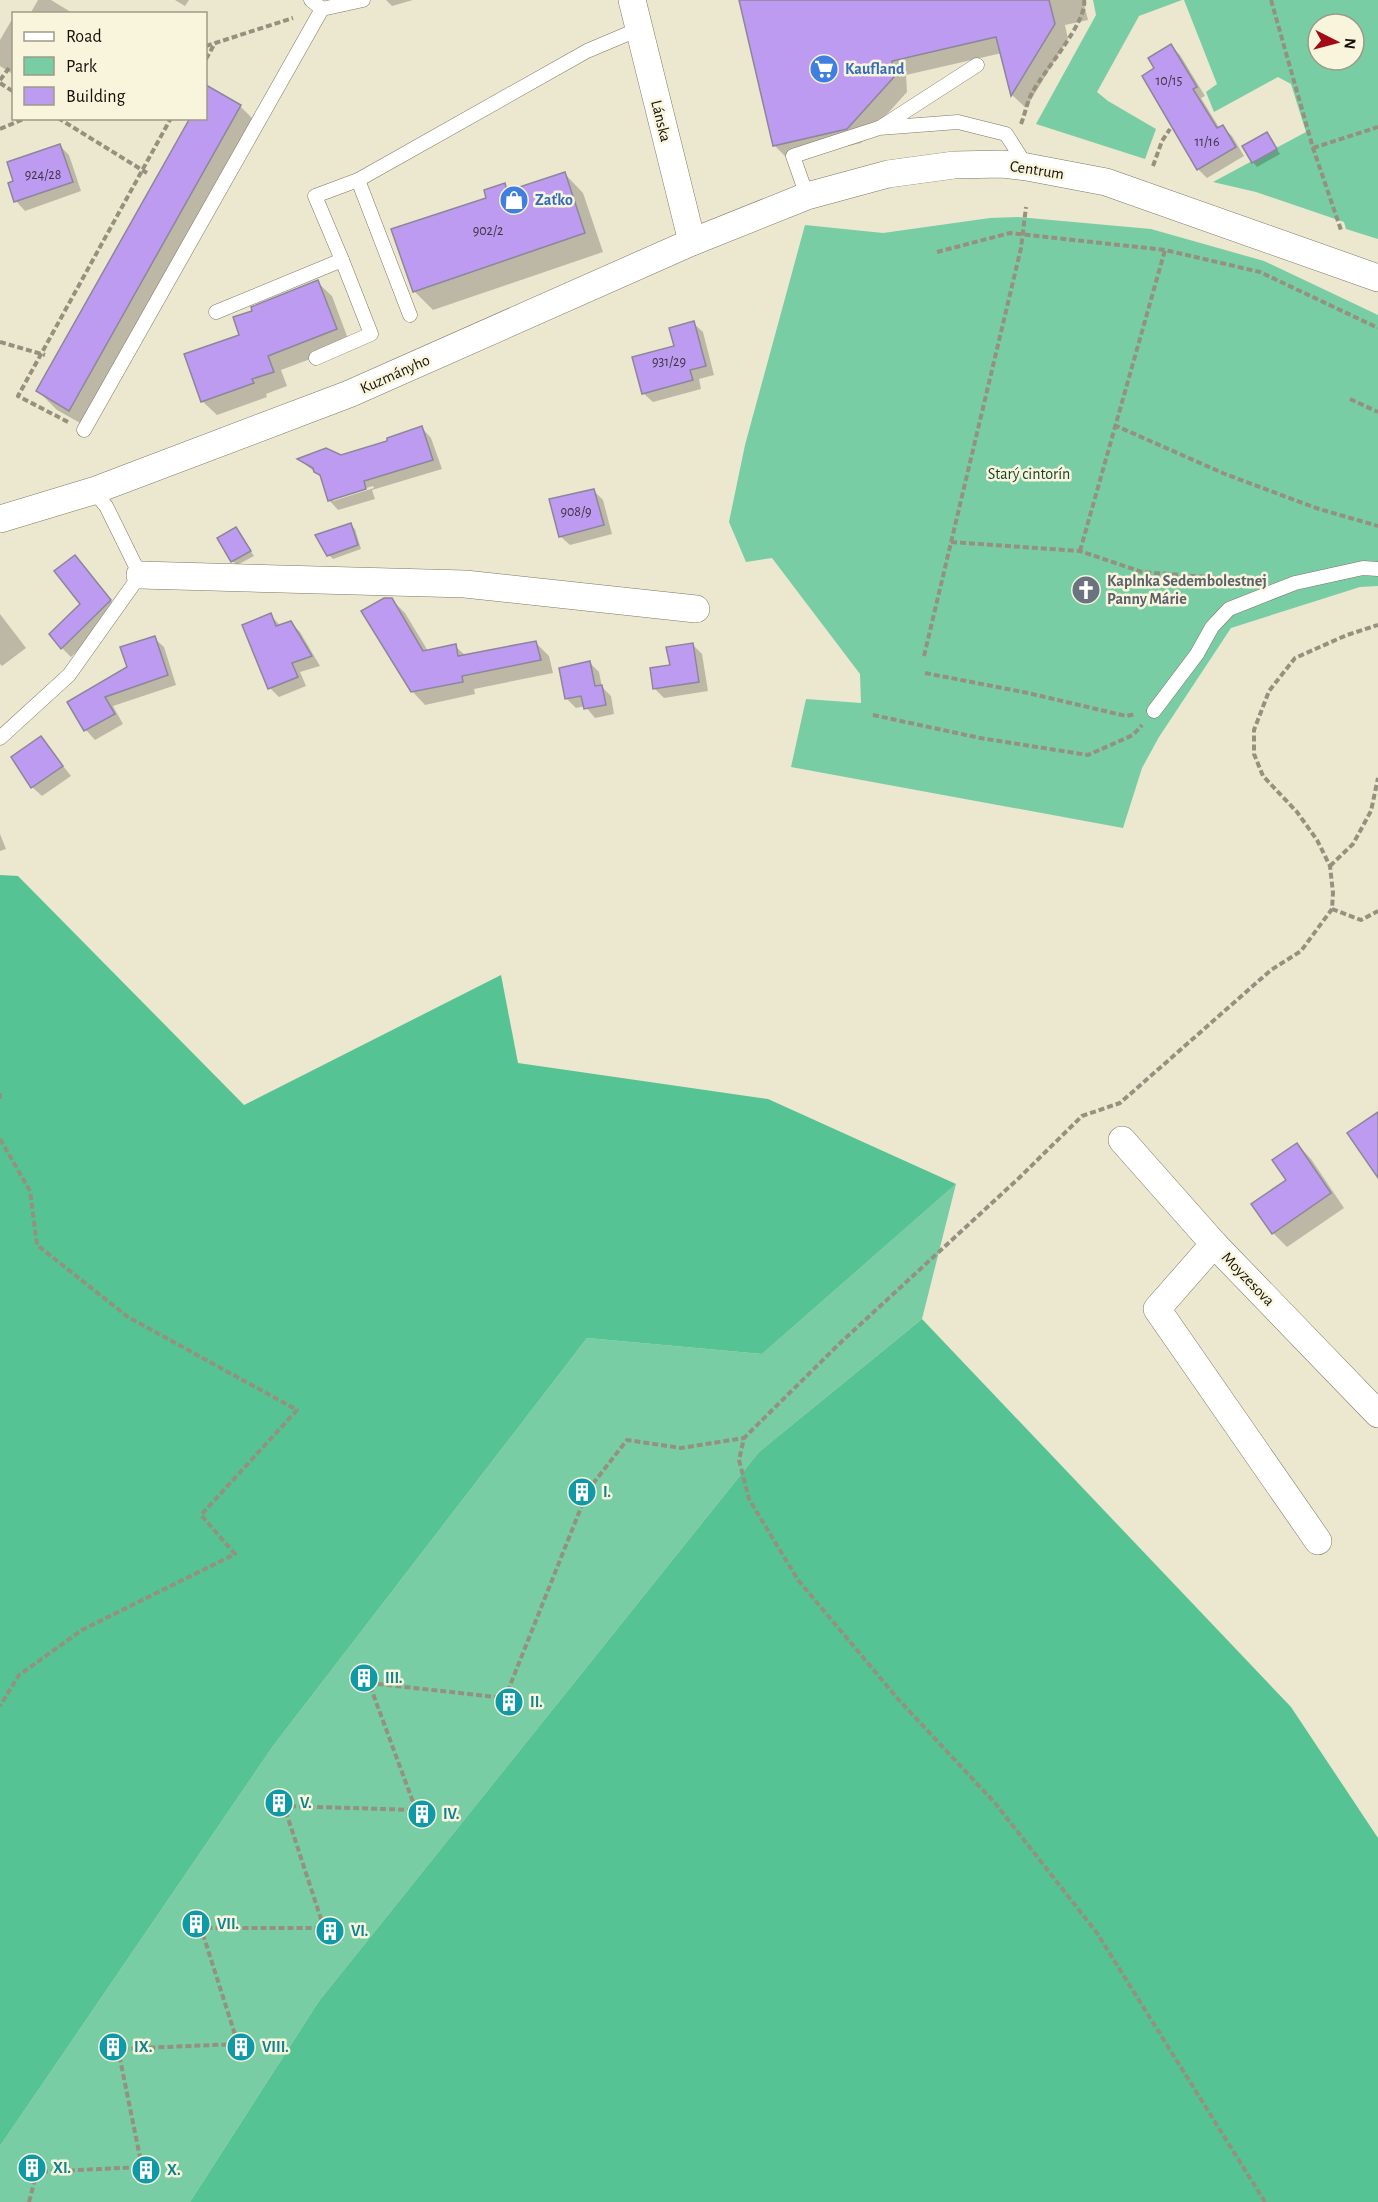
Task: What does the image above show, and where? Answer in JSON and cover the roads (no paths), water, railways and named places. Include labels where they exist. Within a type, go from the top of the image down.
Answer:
[{"type":"street","name":"Lánska","points":[[632,0],[692,242]]},
{"type":"street","name":"Centrum","points":[[692,242],[807,196],[888,174],[954,165],[1002,164],[1106,182],[1378,278]]},
{"type":"street","name":"Kuzmányho","points":[[0,519],[93,491],[349,394],[692,242]]},
{"type":"street","points":[[140,575],[465,584],[696,609]]},
{"type":"street","name":"Moyzesova","points":[[1122,1140],[1214,1244],[1378,1414]]},
{"type":"street","points":[[1214,1244],[1157,1309],[1318,1541]]},
{"type":"lane","points":[[84,430],[317,5],[363,0]]},
{"type":"lane","points":[[316,358],[371,334],[315,196],[358,180],[588,51],[639,29]]},
{"type":"lane","points":[[879,128],[977,65]]},
{"type":"lane","points":[[807,196],[793,156],[879,128],[958,122],[997,131],[1006,134],[1027,167]]},
{"type":"lane","points":[[358,180],[410,315]]},
{"type":"lane","points":[[216,312],[342,260]]},
{"type":"lane","points":[[0,738],[69,675],[140,575],[105,506],[93,491]]},
{"type":"lane","points":[[1154,711],[1197,654],[1212,627],[1229,609],[1295,583],[1363,568],[1378,569]]},
{"type":"place","name":"Kaufland","points":[[824,69]]},
{"type":"place","name":"Zaťko","points":[[514,200]]},
{"type":"place","name":"Kaplnka Sedembolestnej Panny Márie","points":[[1086,590]]},
{"type":"place","name":"I.","points":[[582,1492]]},
{"type":"place","name":"III.","points":[[364,1678]]},
{"type":"place","name":"II.","points":[[509,1702]]},
{"type":"place","name":"V.","points":[[279,1803]]},
{"type":"place","name":"IV.","points":[[422,1814]]},
{"type":"place","name":"VII.","points":[[196,1924]]},
{"type":"place","name":"VI.","points":[[330,1931]]},
{"type":"place","name":"IX.","points":[[113,2047]]},
{"type":"place","name":"VIII.","points":[[241,2047]]},
{"type":"place","name":"XI.","points":[[32,2168]]},
{"type":"place","name":"X.","points":[[146,2170]]},
{"type":"park label","name":"Starý cintorín","points":[[1029,474]]}]
